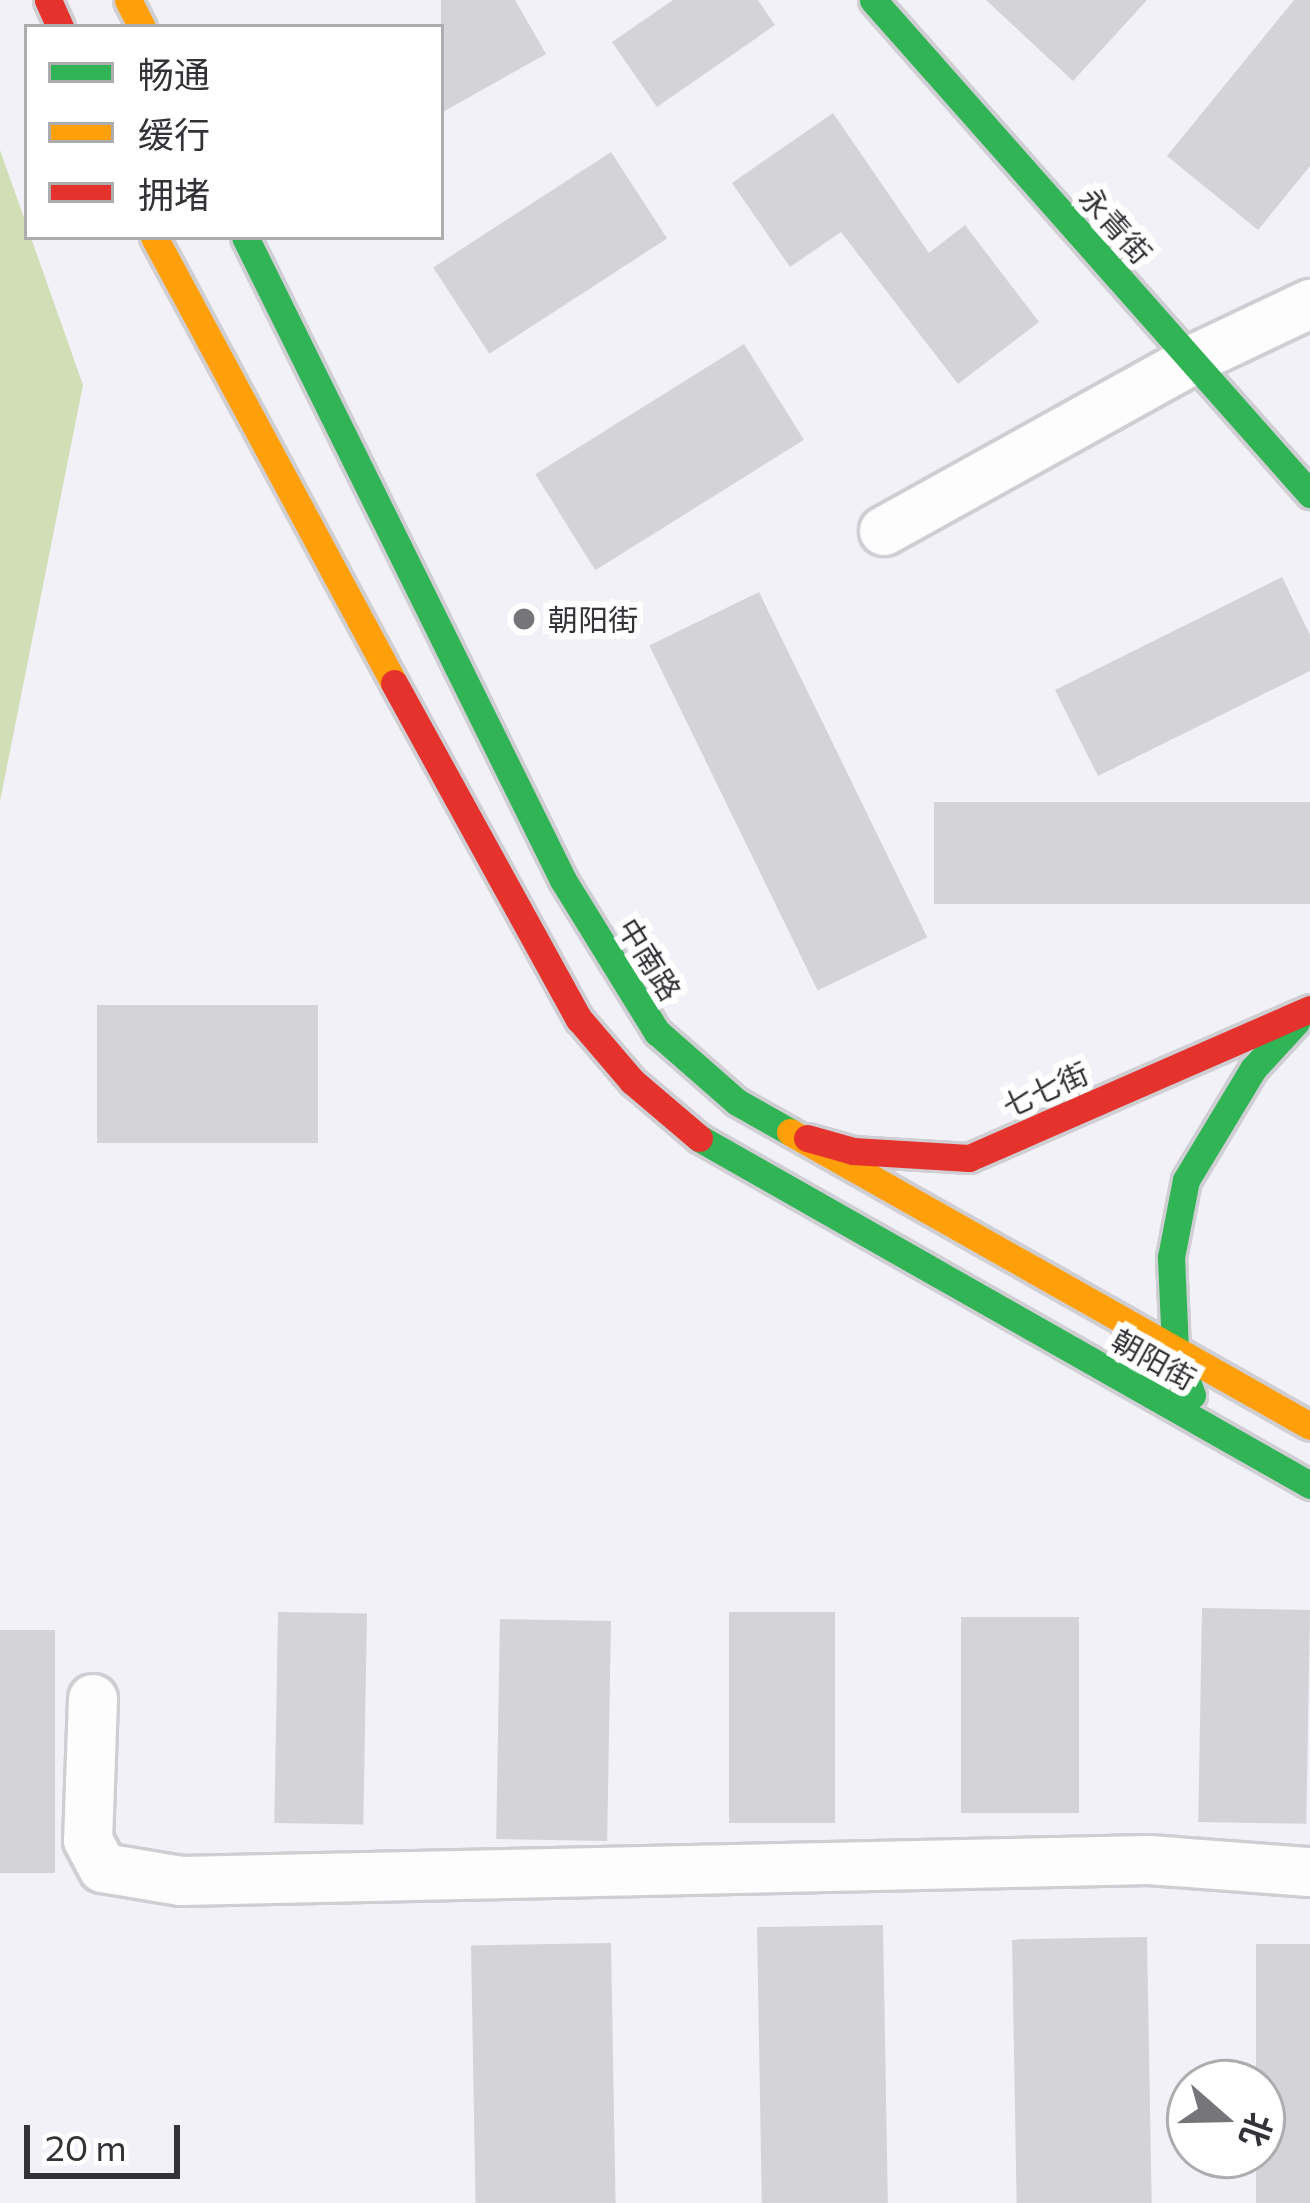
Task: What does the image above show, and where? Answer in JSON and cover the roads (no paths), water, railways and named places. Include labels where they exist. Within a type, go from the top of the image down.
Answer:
[{"type":"main road","name":"永青街","points":[[872,0],[1310,494]]},
{"type":"main road","name":"朝阳街","points":[[156,240],[514,906],[579,1019],[632,1081],[687,1131],[1310,1485]]},
{"type":"main road","name":"中南路","points":[[246,240],[563,880],[657,1032],[737,1102],[1310,1426]]},
{"type":"main road","points":[[1203,1425],[1175,1349],[1172,1257],[1186,1180],[1253,1069],[1308,1010]]},
{"type":"main road","name":"七七街","points":[[794,1134],[853,1151],[969,1158],[1308,1010]]},
{"type":"street","points":[[884,530],[1192,360],[1310,304]]},
{"type":"street","points":[[93,1699],[88,1840],[104,1868],[181,1881],[1149,1860],[1310,1872]]},
{"type":"place","name":"朝阳街","points":[[524,619]]}]
